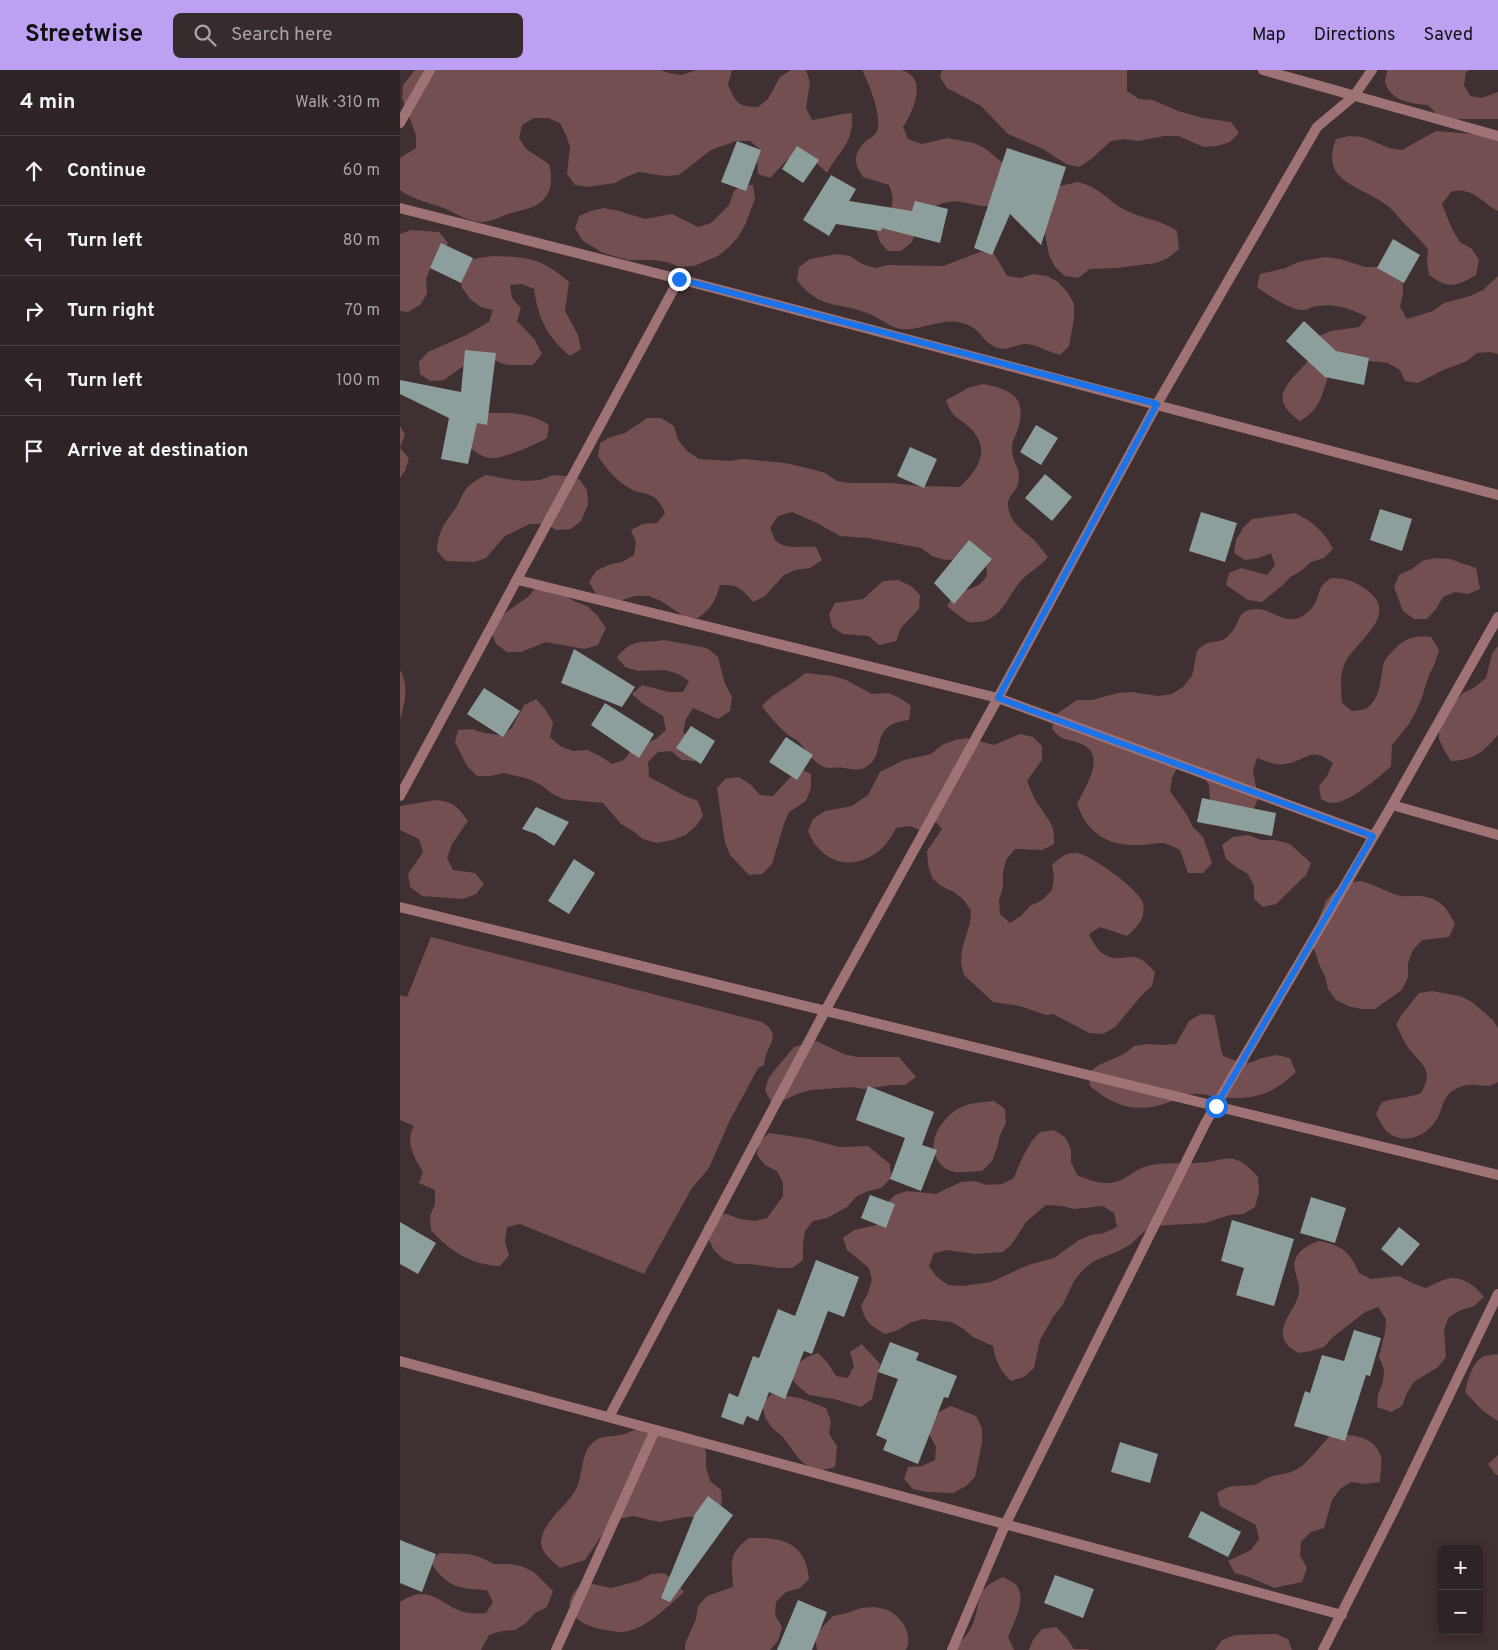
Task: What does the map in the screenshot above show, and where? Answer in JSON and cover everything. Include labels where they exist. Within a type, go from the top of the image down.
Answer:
[{"type":"street","points":[[400,123],[430,70]]},
{"type":"street","points":[[1263,70],[1498,136]]},
{"type":"street","points":[[609,1417],[825,1011],[998,698],[1157,404],[1317,127],[1354,96],[1372,70]]},
{"type":"street","points":[[400,208],[679,279],[1498,495]]},
{"type":"street","points":[[400,796],[679,279]]},
{"type":"street","points":[[518,580],[998,698],[1373,836]]},
{"type":"street","points":[[952,1650],[1005,1524],[1206,1122],[1392,805],[1498,617]]},
{"type":"street","points":[[1392,805],[1498,835]]},
{"type":"street","points":[[400,907],[1498,1175]]},
{"type":"street","points":[[1323,1650],[1342,1615],[1498,1294]]},
{"type":"street","points":[[400,1361],[1342,1615]]},
{"type":"street","points":[[556,1650],[655,1430]]},
{"type":"shaded area","points":[[415,70],[660,70],[682,75],[696,70],[732,70],[728,85],[733,96],[742,105],[758,107],[768,99],[780,77],[791,70],[806,70],[810,82],[806,108],[812,120],[852,113],[851,132],[845,146],[827,173],[812,159],[800,153],[788,159],[770,178],[758,174],[757,161],[760,149],[750,141],[736,141],[711,150],[679,175],[665,176],[639,172],[615,183],[587,187],[575,185],[567,174],[570,147],[560,123],[548,118],[534,118],[522,125],[519,138],[526,149],[549,164],[551,185],[547,196],[543,201],[530,208],[490,221],[477,222],[416,199],[400,190],[400,158],[416,148],[416,135],[402,98],[403,85]]},
{"type":"shaded area","points":[[862,70],[901,70],[910,74],[915,80],[917,87],[914,104],[903,127],[908,139],[922,144],[947,138],[974,143],[986,149],[1006,166],[996,206],[982,206],[956,201],[943,203],[931,208],[916,229],[912,242],[901,251],[888,251],[880,242],[876,230],[891,209],[892,193],[889,185],[863,177],[856,162],[859,149],[875,134],[878,127],[875,102]]},
{"type":"shaded area","points":[[942,70],[1127,70],[1127,91],[1139,99],[1153,100],[1178,111],[1203,118],[1231,122],[1239,133],[1230,142],[1204,147],[1178,136],[1164,136],[1138,141],[1125,139],[1111,141],[1090,160],[1079,167],[1066,164],[1043,149],[1008,134],[981,106],[947,88],[940,77]]},
{"type":"shaded area","points":[[1387,70],[1469,70],[1466,72],[1464,85],[1470,96],[1482,98],[1498,92],[1498,119],[1448,119],[1437,114],[1428,105],[1402,100],[1392,93],[1385,82]]},
{"type":"shaded area","points":[[1436,131],[1498,136],[1498,211],[1477,196],[1461,191],[1451,192],[1442,204],[1452,229],[1460,242],[1472,249],[1479,260],[1476,275],[1452,285],[1442,283],[1429,275],[1427,263],[1428,249],[1393,211],[1345,180],[1337,173],[1333,165],[1332,153],[1336,139],[1349,136],[1363,137],[1389,148],[1402,150]]},
{"type":"shaded area","points":[[1078,182],[1093,188],[1125,210],[1171,227],[1177,231],[1179,249],[1168,258],[1156,263],[1090,269],[1078,278],[1065,276],[1055,267],[1049,255],[1044,229],[1051,188]]},
{"type":"shaded area","points":[[753,185],[755,199],[738,237],[718,256],[694,266],[680,267],[654,260],[628,260],[603,253],[582,240],[575,228],[579,216],[604,208],[645,219],[672,214],[698,227],[711,223],[729,205],[734,191],[740,186]]},
{"type":"shaded area","points":[[411,230],[439,232],[448,243],[441,257],[431,267],[426,279],[427,294],[420,305],[408,312],[400,311],[400,234]]},
{"type":"shaded area","points":[[980,252],[993,252],[1007,276],[1020,278],[1033,274],[1047,276],[1058,282],[1068,293],[1074,304],[1074,319],[1069,346],[1060,355],[1028,344],[1004,349],[998,348],[988,342],[972,327],[958,322],[944,322],[908,329],[897,328],[867,313],[821,300],[813,296],[797,280],[799,267],[810,259],[837,254],[850,256],[862,264],[875,268],[888,265],[943,266]]},
{"type":"shaded area","points":[[493,256],[534,260],[550,268],[569,282],[565,311],[578,335],[581,349],[570,356],[555,342],[541,318],[534,289],[522,284],[510,285],[512,298],[521,308],[517,321],[535,340],[542,354],[533,365],[507,365],[493,360],[466,364],[444,380],[430,381],[420,374],[419,362],[428,352],[466,335],[489,322],[493,310],[481,307],[470,299],[462,288],[459,275],[465,262]]},
{"type":"shaded area","points":[[1325,257],[1340,259],[1365,267],[1379,267],[1403,280],[1403,294],[1400,307],[1407,319],[1433,311],[1444,303],[1470,296],[1483,290],[1498,276],[1498,354],[1490,352],[1477,353],[1467,361],[1441,371],[1418,383],[1405,381],[1400,370],[1388,363],[1362,360],[1328,377],[1316,407],[1307,417],[1300,421],[1284,405],[1284,391],[1288,384],[1310,359],[1319,336],[1331,331],[1359,327],[1367,317],[1349,309],[1331,305],[1316,306],[1305,310],[1291,308],[1257,287],[1260,274],[1286,268],[1298,262]]},
{"type":"shaded area","points":[[984,384],[1009,392],[1019,402],[1020,418],[1013,440],[1012,452],[1019,478],[1017,487],[1009,499],[1008,506],[1014,521],[1036,542],[1048,557],[1019,583],[1002,608],[991,618],[984,621],[970,622],[947,606],[954,595],[979,585],[987,576],[986,562],[959,559],[945,560],[932,556],[921,548],[868,538],[840,536],[792,512],[778,516],[770,528],[775,540],[788,546],[816,547],[822,560],[810,568],[796,570],[784,575],[765,596],[753,602],[739,588],[720,585],[710,608],[698,618],[685,617],[661,601],[649,596],[608,600],[596,594],[589,582],[596,571],[608,565],[622,562],[634,555],[636,542],[631,530],[643,524],[657,523],[665,513],[656,499],[646,493],[635,491],[619,481],[598,456],[600,443],[625,433],[647,418],[661,418],[674,426],[678,440],[687,451],[699,459],[729,461],[743,459],[785,463],[825,473],[837,481],[850,483],[960,487],[972,474],[980,460],[981,445],[971,429],[954,415],[946,400],[970,387]]},
{"type":"shaded area","points":[[481,413],[517,414],[541,420],[549,425],[547,438],[502,457],[490,458],[484,456],[468,447],[468,417]]},
{"type":"shaded area","points":[[400,426],[405,434],[400,448]]},
{"type":"shaded area","points":[[400,448],[409,458],[405,471],[400,478]]},
{"type":"shaded area","points":[[486,475],[527,481],[540,480],[553,475],[579,479],[587,490],[588,505],[581,521],[571,529],[557,530],[545,524],[530,524],[505,536],[486,558],[474,562],[446,561],[437,551],[443,527],[466,489]]},
{"type":"shaded area","points":[[1295,513],[1317,528],[1326,537],[1333,549],[1324,558],[1311,562],[1301,571],[1290,577],[1262,602],[1248,600],[1226,585],[1229,573],[1241,568],[1267,575],[1275,565],[1271,553],[1259,558],[1245,560],[1234,553],[1236,540],[1243,528],[1252,519]]},
{"type":"shaded area","points":[[1435,558],[1450,559],[1476,568],[1480,589],[1468,594],[1455,592],[1443,597],[1427,619],[1414,619],[1403,611],[1394,587],[1399,575],[1412,569],[1422,561]]},
{"type":"shaded area","points":[[1331,578],[1346,579],[1367,590],[1376,599],[1379,608],[1378,617],[1373,627],[1346,661],[1342,671],[1342,703],[1352,711],[1365,709],[1372,703],[1380,686],[1384,662],[1404,641],[1414,637],[1431,637],[1439,650],[1415,713],[1409,724],[1392,745],[1391,766],[1354,795],[1346,800],[1332,803],[1321,799],[1319,786],[1327,776],[1333,763],[1325,758],[1313,755],[1293,762],[1278,764],[1257,758],[1253,771],[1258,798],[1253,811],[1217,811],[1210,799],[1209,785],[1201,774],[1178,766],[1172,778],[1170,791],[1193,827],[1203,837],[1212,863],[1203,873],[1188,873],[1180,850],[1173,846],[1163,843],[1127,845],[1117,843],[1100,836],[1093,830],[1081,814],[1077,804],[1092,771],[1094,762],[1092,754],[1088,748],[1062,738],[1052,729],[1055,715],[1077,700],[1092,700],[1118,693],[1131,692],[1158,696],[1172,694],[1183,687],[1192,676],[1197,651],[1205,644],[1220,641],[1226,637],[1245,612],[1256,609],[1288,619],[1295,619],[1313,607],[1322,586]]},
{"type":"shaded area","points":[[898,580],[911,586],[920,595],[919,609],[901,628],[896,641],[879,645],[869,636],[843,634],[832,627],[829,614],[835,603],[863,599],[883,581]]},
{"type":"shaded area","points":[[537,586],[562,594],[587,606],[597,615],[606,628],[598,645],[584,649],[546,642],[521,652],[507,652],[496,644],[491,631],[496,619],[528,597]]},
{"type":"shaded area","points":[[664,640],[707,648],[718,657],[725,684],[732,697],[730,711],[718,719],[693,708],[686,719],[683,732],[705,752],[695,761],[682,760],[671,751],[658,752],[648,762],[649,777],[698,801],[703,816],[686,835],[657,843],[643,839],[621,824],[603,803],[563,799],[529,779],[504,773],[477,776],[467,766],[455,742],[458,730],[472,729],[499,735],[511,729],[524,705],[536,699],[553,722],[550,737],[560,746],[573,751],[587,750],[612,764],[624,760],[632,749],[656,739],[666,730],[663,716],[642,703],[632,694],[642,685],[669,692],[683,692],[689,681],[678,674],[665,670],[638,671],[625,667],[617,657],[628,646],[638,642]]},
{"type":"shaded area","points":[[1498,646],[1498,735],[1478,754],[1466,759],[1451,761],[1439,739],[1439,724],[1454,702],[1463,693],[1475,687],[1486,678],[1492,654]]},
{"type":"shaded area","points":[[400,670],[404,681],[405,701],[400,719]]},
{"type":"shaded area","points":[[805,673],[833,676],[846,680],[872,694],[888,693],[900,698],[911,706],[909,720],[896,723],[887,728],[873,761],[866,767],[855,769],[823,767],[812,758],[799,742],[780,728],[762,706]]},
{"type":"shaded area","points":[[1020,734],[1033,737],[1042,746],[1042,760],[1027,781],[1036,801],[1051,824],[1054,832],[1054,844],[1042,850],[1015,849],[1006,860],[1003,873],[1003,887],[999,900],[1000,914],[1010,923],[1021,916],[1030,906],[1042,900],[1052,890],[1054,877],[1052,865],[1062,856],[1072,853],[1092,859],[1102,865],[1124,881],[1140,897],[1143,903],[1142,918],[1135,929],[1127,936],[1100,927],[1089,934],[1097,948],[1105,955],[1115,958],[1130,957],[1140,959],[1155,972],[1152,986],[1115,1027],[1103,1034],[1089,1033],[1053,1014],[1046,1015],[1020,1006],[993,1002],[964,975],[961,963],[962,949],[970,923],[971,911],[964,900],[932,878],[928,865],[927,851],[942,829],[937,823],[931,821],[922,831],[910,826],[896,828],[880,850],[869,857],[848,863],[829,857],[821,851],[808,831],[813,819],[825,811],[852,806],[868,795],[880,772],[904,760],[931,754],[942,745],[955,740],[967,738],[994,745]]},
{"type":"shaded area","points":[[799,768],[811,774],[811,788],[806,801],[789,812],[772,864],[762,874],[749,875],[730,855],[725,843],[717,788],[725,779],[739,777],[751,785],[760,795],[773,796]]},
{"type":"shaded area","points":[[436,800],[455,806],[468,821],[452,844],[447,858],[453,870],[475,873],[484,884],[476,894],[463,899],[422,896],[410,887],[408,874],[423,852],[419,839],[400,830],[400,806]]},
{"type":"shaded area","points":[[1248,835],[1261,840],[1275,840],[1290,844],[1311,863],[1306,875],[1276,904],[1263,907],[1254,899],[1254,886],[1248,874],[1226,859],[1222,845],[1233,837]]},
{"type":"shaded area","points":[[1360,881],[1399,896],[1421,896],[1434,899],[1444,906],[1455,924],[1449,937],[1422,940],[1413,950],[1408,963],[1408,977],[1402,990],[1375,1009],[1361,1009],[1348,1006],[1336,1000],[1328,989],[1311,938],[1326,901],[1335,890],[1346,883]]},
{"type":"shaded area","points":[[431,937],[762,1022],[769,1027],[773,1037],[764,1065],[758,1068],[729,1122],[709,1168],[692,1188],[644,1274],[520,1224],[507,1227],[505,1242],[509,1255],[500,1266],[480,1263],[462,1256],[445,1244],[431,1230],[430,1216],[435,1204],[435,1190],[419,1183],[423,1172],[414,1155],[410,1138],[414,1126],[400,1120],[400,995],[407,997]]},
{"type":"shaded area","points":[[1432,991],[1460,996],[1472,1002],[1493,1020],[1498,1028],[1498,1082],[1488,1086],[1468,1085],[1456,1089],[1446,1098],[1438,1117],[1430,1128],[1412,1138],[1399,1138],[1387,1131],[1376,1114],[1382,1102],[1421,1093],[1425,1085],[1427,1073],[1422,1064],[1407,1047],[1396,1025],[1402,1014],[1419,993]]},
{"type":"shaded area","points":[[1201,1014],[1214,1015],[1223,1056],[1249,1063],[1277,1055],[1290,1058],[1296,1072],[1279,1086],[1261,1095],[1232,1098],[1189,1094],[1164,1104],[1143,1108],[1134,1108],[1116,1103],[1107,1099],[1090,1086],[1088,1073],[1099,1065],[1124,1054],[1134,1046],[1176,1044],[1189,1021]]},
{"type":"shaded area","points":[[816,1041],[844,1054],[857,1057],[899,1057],[916,1077],[905,1085],[864,1089],[852,1087],[811,1090],[784,1100],[771,1102],[765,1090],[769,1077],[794,1047]]},
{"type":"shaded area","points":[[994,1101],[1005,1109],[1006,1123],[992,1161],[982,1171],[955,1172],[940,1164],[935,1155],[934,1142],[943,1123],[957,1109],[973,1104]]},
{"type":"shaded area","points":[[1054,1130],[1065,1137],[1071,1149],[1071,1162],[1077,1175],[1103,1183],[1121,1180],[1149,1166],[1226,1159],[1240,1161],[1258,1177],[1259,1192],[1255,1207],[1244,1214],[1230,1215],[1205,1223],[1151,1226],[1131,1244],[1094,1261],[1074,1281],[1062,1306],[1053,1317],[1040,1340],[1034,1368],[1024,1377],[1011,1381],[999,1365],[993,1346],[973,1337],[951,1322],[923,1319],[885,1334],[869,1323],[861,1306],[872,1280],[869,1268],[847,1250],[843,1238],[854,1230],[882,1224],[891,1216],[885,1205],[895,1195],[907,1191],[936,1194],[961,1182],[975,1181],[987,1185],[1002,1184],[1014,1178],[1025,1153],[1037,1135],[1041,1132]],"holes":[[[1046,1205],[1074,1209],[1103,1206],[1114,1213],[1117,1227],[1079,1240],[1054,1258],[1028,1265],[991,1282],[963,1286],[948,1285],[937,1277],[929,1266],[934,1253],[947,1250],[975,1254],[1003,1252],[1012,1244],[1026,1222]]]},
{"type":"shaded area","points":[[769,1133],[810,1139],[839,1147],[868,1146],[890,1164],[891,1178],[881,1188],[868,1191],[856,1197],[847,1207],[827,1218],[813,1221],[805,1231],[803,1260],[792,1268],[736,1264],[723,1259],[714,1250],[704,1226],[713,1215],[727,1214],[740,1219],[754,1221],[767,1218],[783,1196],[783,1183],[777,1171],[765,1165],[757,1155],[759,1142]]},
{"type":"shaded area","points":[[1319,1241],[1344,1250],[1352,1259],[1359,1273],[1371,1279],[1399,1276],[1426,1288],[1446,1279],[1456,1278],[1470,1283],[1484,1297],[1474,1306],[1461,1310],[1449,1317],[1444,1330],[1446,1357],[1438,1367],[1414,1382],[1402,1406],[1391,1412],[1377,1407],[1378,1394],[1383,1382],[1384,1369],[1379,1357],[1386,1319],[1378,1307],[1365,1312],[1333,1337],[1324,1347],[1298,1353],[1288,1346],[1283,1337],[1284,1324],[1299,1293],[1294,1265],[1295,1260],[1305,1248]]},
{"type":"shaded area","points":[[862,1344],[880,1364],[872,1399],[861,1407],[834,1399],[809,1395],[789,1376],[801,1361],[818,1353],[828,1363],[836,1376],[848,1378],[854,1366],[850,1352]]},
{"type":"shaded area","points":[[1497,1354],[1498,1421],[1483,1411],[1465,1392],[1476,1362],[1484,1356]]},
{"type":"shaded area","points":[[772,1394],[800,1398],[826,1408],[831,1421],[829,1434],[837,1446],[835,1467],[822,1470],[809,1467],[799,1459],[783,1437],[772,1428],[765,1417],[762,1403]]},
{"type":"shaded area","points":[[951,1406],[976,1416],[982,1428],[982,1443],[975,1477],[966,1486],[953,1493],[926,1492],[913,1489],[904,1479],[908,1467],[922,1466],[935,1460],[936,1447],[930,1436],[930,1423],[939,1412]]},
{"type":"shaded area","points":[[646,1426],[674,1429],[701,1438],[706,1452],[706,1467],[710,1481],[721,1490],[722,1504],[713,1514],[700,1517],[686,1517],[659,1522],[633,1516],[619,1519],[608,1526],[585,1560],[560,1568],[544,1553],[541,1541],[551,1519],[577,1487],[585,1456],[590,1445],[601,1438],[621,1435]]},
{"type":"shaded area","points":[[1332,1434],[1360,1437],[1377,1448],[1381,1457],[1380,1482],[1365,1484],[1351,1482],[1340,1489],[1332,1500],[1324,1528],[1311,1532],[1301,1542],[1300,1556],[1307,1568],[1302,1582],[1274,1588],[1235,1573],[1228,1561],[1251,1550],[1259,1539],[1256,1525],[1220,1506],[1217,1493],[1231,1487],[1255,1485],[1270,1477],[1298,1469]]},
{"type":"shaded area","points":[[1498,1455],[1498,1475],[1496,1475],[1488,1464]]},
{"type":"shaded area","points":[[749,1538],[772,1539],[790,1544],[803,1557],[807,1567],[809,1579],[800,1588],[786,1592],[776,1602],[775,1615],[782,1627],[778,1641],[770,1650],[685,1650],[685,1644],[696,1619],[698,1606],[707,1596],[733,1587],[732,1560],[737,1549]]},
{"type":"shaded area","points":[[440,1553],[469,1554],[494,1564],[521,1566],[534,1572],[553,1591],[547,1607],[535,1613],[526,1623],[515,1630],[489,1635],[481,1650],[400,1650],[400,1602],[409,1597],[424,1594],[437,1598],[458,1610],[472,1613],[486,1613],[493,1602],[487,1590],[468,1589],[447,1581],[430,1561]]},
{"type":"shaded area","points":[[664,1573],[675,1581],[684,1592],[640,1627],[623,1632],[600,1629],[581,1622],[571,1611],[571,1597],[584,1582],[611,1588],[638,1581],[651,1574]]},
{"type":"shaded area","points":[[1003,1577],[1014,1583],[1020,1595],[1019,1609],[1008,1637],[1014,1650],[952,1650],[972,1627],[982,1593],[989,1585]]},
{"type":"shaded area","points":[[861,1608],[882,1608],[892,1613],[905,1626],[908,1638],[906,1650],[817,1650],[815,1635],[833,1616]]},
{"type":"shaded area","points":[[1056,1627],[1074,1649],[1090,1650],[1029,1650],[1033,1640],[1042,1629]]},
{"type":"shaded area","points":[[1276,1634],[1288,1639],[1292,1650],[1215,1650],[1222,1640],[1235,1635]]},
{"type":"building","points":[[737,141],[761,150],[746,191],[721,182]]},
{"type":"building","points":[[797,146],[819,160],[803,183],[782,169]]},
{"type":"building","points":[[1007,148],[1066,167],[1041,245],[1010,214],[992,255],[974,248]]},
{"type":"building","points":[[831,175],[856,189],[849,201],[912,211],[915,201],[948,209],[940,243],[882,228],[881,231],[836,224],[829,236],[803,220]]},
{"type":"building","points":[[1393,239],[1420,255],[1404,283],[1377,268]]},
{"type":"building","points":[[441,243],[473,258],[461,283],[430,268]]},
{"type":"building","points":[[1304,321],[1336,351],[1369,358],[1364,385],[1325,377],[1286,341]]},
{"type":"building","points":[[465,350],[496,353],[487,425],[477,423],[468,464],[441,459],[449,418],[400,394],[400,380],[461,392]]},
{"type":"building","points":[[1036,425],[1058,438],[1041,465],[1020,452]]},
{"type":"building","points":[[910,447],[937,459],[924,488],[897,476]]},
{"type":"building","points":[[1045,474],[1072,497],[1052,521],[1025,498]]},
{"type":"building","points":[[1380,509],[1412,519],[1402,551],[1370,540]]},
{"type":"building","points":[[1201,512],[1237,523],[1225,562],[1189,551]]},
{"type":"building","points":[[969,540],[992,559],[954,604],[934,583]]},
{"type":"building","points":[[574,649],[635,687],[622,707],[561,683]]},
{"type":"building","points":[[484,688],[520,711],[503,737],[467,714]]},
{"type":"building","points":[[605,703],[654,734],[639,758],[591,725]]},
{"type":"building","points":[[691,726],[715,741],[701,764],[676,748]]},
{"type":"building","points":[[786,737],[813,755],[797,780],[769,762]]},
{"type":"building","points":[[1202,798],[1276,813],[1272,836],[1197,822]]},
{"type":"building","points":[[536,807],[569,822],[554,846],[536,834],[522,829]]},
{"type":"building","points":[[574,859],[595,873],[569,914],[548,901]]},
{"type":"building","points":[[868,1086],[934,1112],[922,1145],[937,1150],[921,1191],[890,1179],[905,1138],[856,1120]]},
{"type":"building","points":[[870,1195],[895,1204],[886,1228],[861,1218]]},
{"type":"building","points":[[1311,1197],[1346,1208],[1335,1243],[1300,1233]]},
{"type":"building","points":[[1232,1220],[1294,1239],[1274,1306],[1236,1295],[1244,1268],[1221,1261]]},
{"type":"building","points":[[400,1222],[436,1243],[418,1274],[400,1264]]},
{"type":"building","points":[[1399,1227],[1420,1244],[1402,1266],[1381,1249]]},
{"type":"building","points":[[816,1260],[859,1277],[844,1317],[828,1311],[812,1354],[804,1351],[785,1399],[769,1392],[758,1421],[747,1416],[743,1425],[721,1417],[729,1393],[738,1397],[753,1356],[759,1358],[778,1309],[795,1316]]},
{"type":"building","points":[[1354,1330],[1381,1338],[1370,1376],[1366,1375],[1345,1441],[1294,1426],[1305,1391],[1310,1393],[1322,1355],[1344,1361]]},
{"type":"building","points":[[890,1342],[919,1353],[916,1360],[957,1376],[948,1398],[944,1397],[918,1464],[883,1450],[887,1440],[876,1435],[898,1379],[878,1372]]},
{"type":"building","points":[[1120,1442],[1158,1454],[1150,1483],[1111,1472]]},
{"type":"building","points":[[708,1496],[733,1515],[670,1602],[661,1598],[695,1514]]},
{"type":"building","points":[[1201,1511],[1241,1532],[1228,1557],[1188,1537]]},
{"type":"building","points":[[400,1540],[436,1554],[422,1592],[400,1583]]},
{"type":"building","points":[[1055,1575],[1094,1589],[1083,1618],[1044,1603]]},
{"type":"building","points":[[798,1600],[827,1612],[812,1650],[777,1650]]},
{"type":"route","points":[[679,279],[1157,404],[998,698],[1373,836],[1216,1106]]}]
